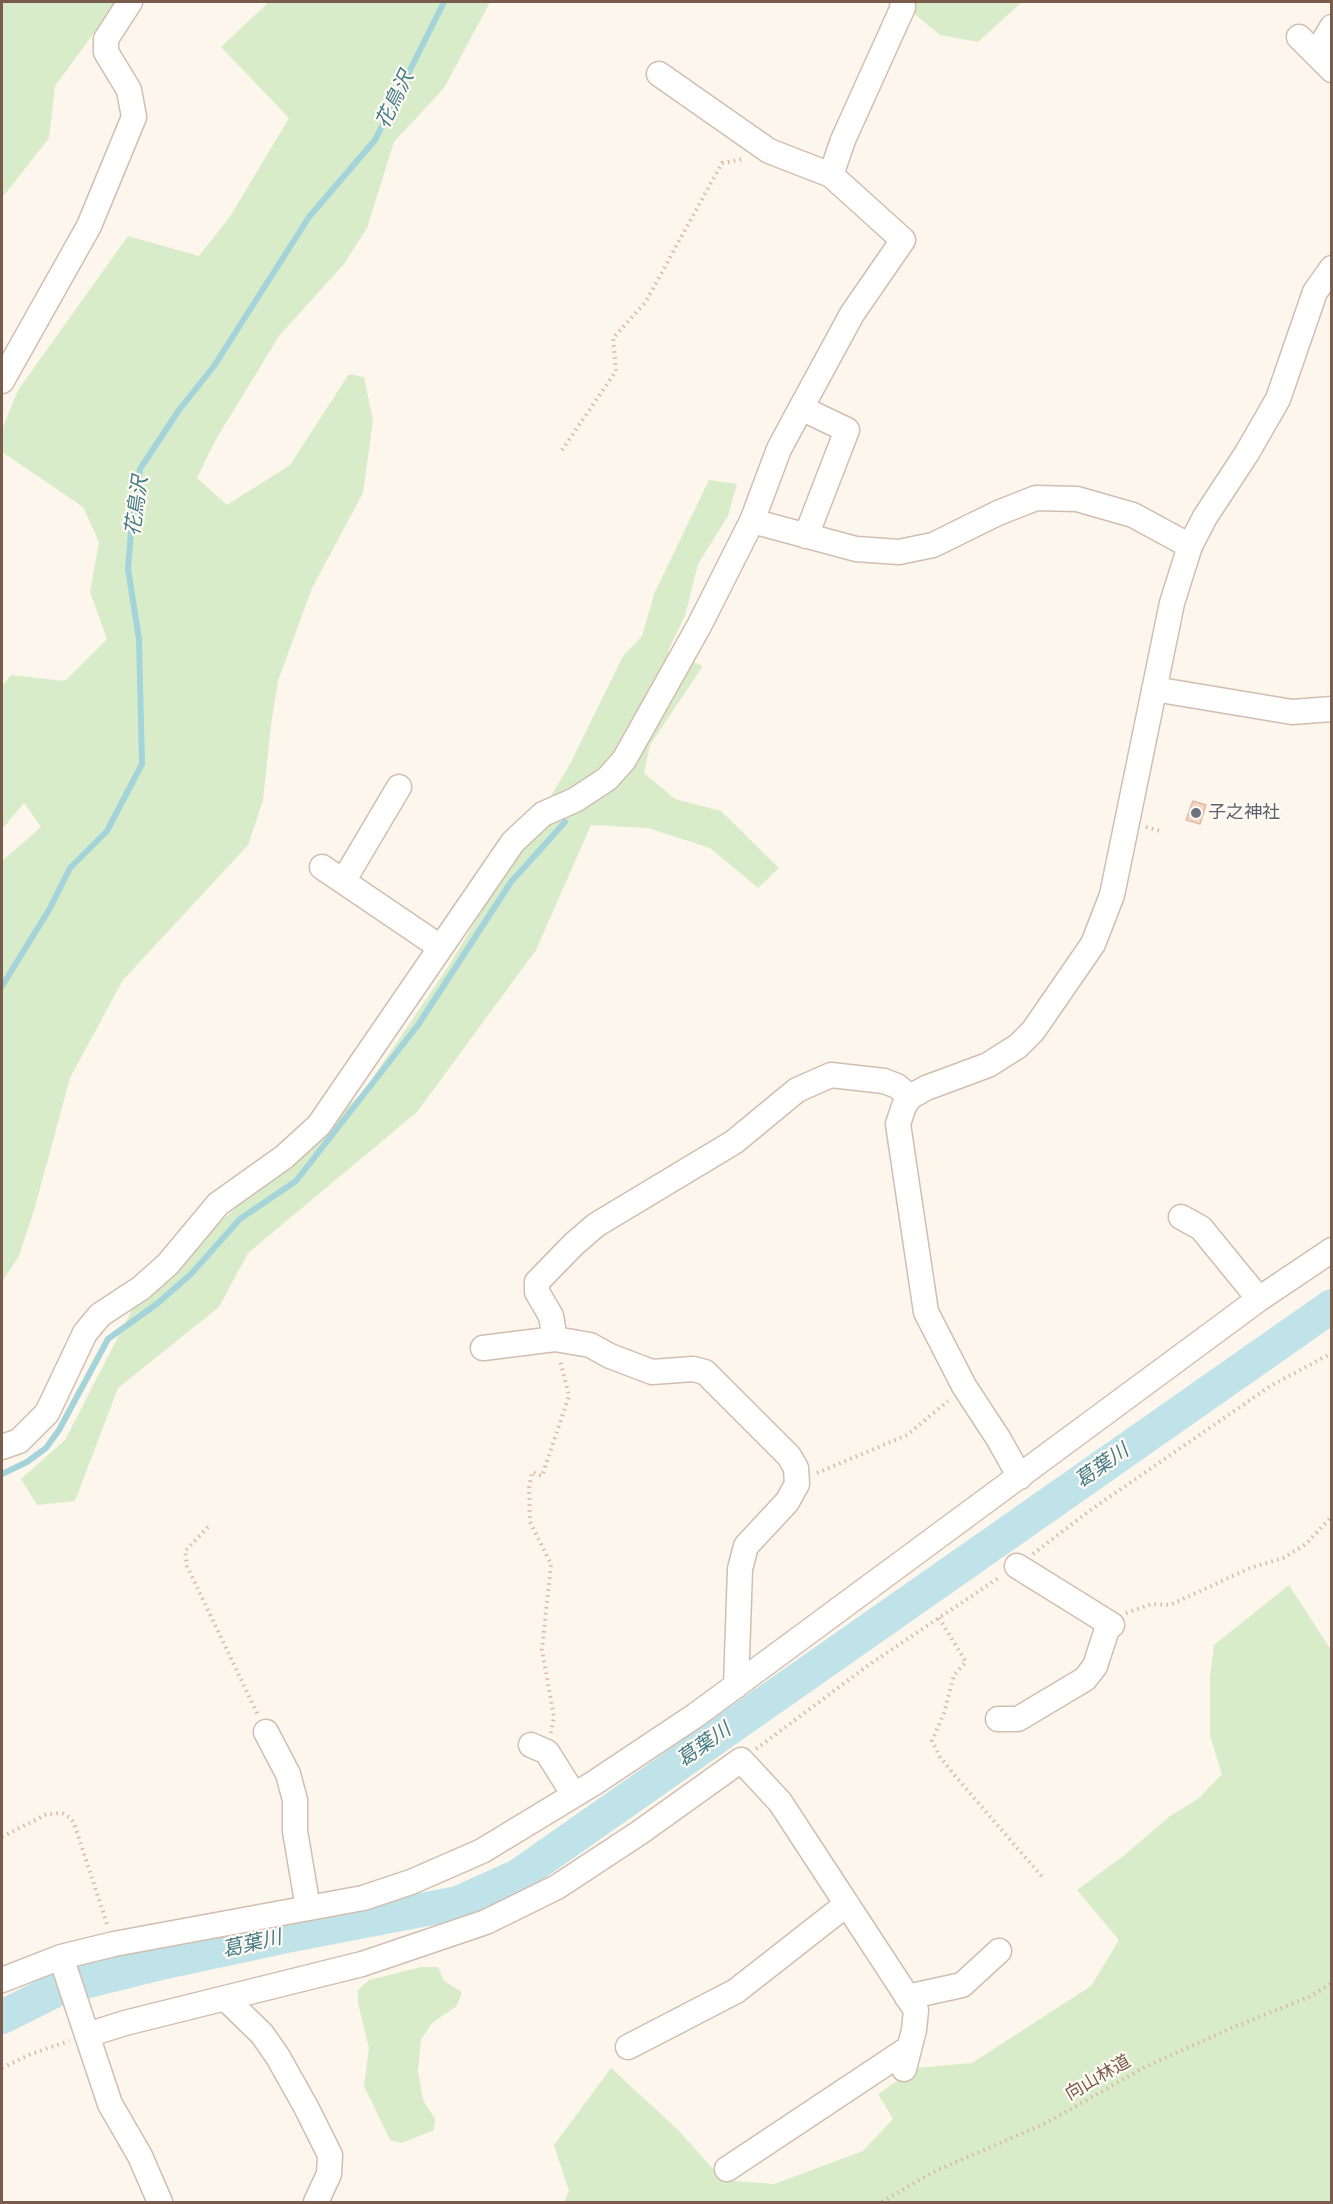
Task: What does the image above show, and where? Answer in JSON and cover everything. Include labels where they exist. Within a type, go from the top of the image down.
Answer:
[{"type":"street","points":[[2,381],[89,225],[134,117],[129,90],[106,52],[106,39],[130,2]]},
{"type":"street","points":[[831,175],[843,140],[903,7],[902,2]]},
{"type":"street","points":[[1324,62],[1332,27]]},
{"type":"street","points":[[1299,37],[1324,62]]},
{"type":"street","points":[[2,1447],[19,1441],[48,1413],[85,1333],[100,1316],[141,1288],[168,1264],[218,1204],[284,1157],[319,1125],[513,842],[543,814],[575,800],[607,779],[624,760],[699,626],[752,521],[779,449],[852,314],[903,240],[831,175],[769,152],[658,74]]},
{"type":"street","points":[[1020,1477],[964,1386],[926,1312],[898,1124],[904,1106],[910,1097],[926,1088],[988,1065],[1018,1046],[1033,1031],[1093,944],[1112,895],[1172,603],[1190,546],[1205,517],[1247,453],[1278,399],[1315,292],[1332,268]]},
{"type":"street","points":[[801,408],[847,430],[806,536]]},
{"type":"street","points":[[752,521],[856,549],[899,552],[933,545],[998,513],[1036,498],[1077,499],[1133,515],[1190,546]]},
{"type":"street","points":[[1154,689],[1292,712],[1332,709]]},
{"type":"street","points":[[344,880],[399,787]]},
{"type":"street","points":[[322,867],[441,947]]},
{"type":"street","points":[[555,1339],[551,1316],[537,1292],[537,1282],[596,1225],[734,1142],[797,1090],[831,1075],[884,1081],[897,1086],[910,1097]]},
{"type":"street","points":[[1181,1217],[1201,1228],[1259,1299]]},
{"type":"street","points":[[2,1980],[114,1944],[363,1898],[411,1882],[482,1851],[574,1796],[696,1715],[1259,1299],[1331,1252]]},
{"type":"street","points":[[483,1348],[555,1339],[590,1345],[610,1356],[652,1372],[693,1369],[705,1372],[789,1456],[796,1468],[797,1484],[787,1502],[746,1546],[740,1569],[736,1686]]},
{"type":"street","points":[[998,1719],[1018,1719],[1085,1679],[1095,1665],[1107,1629],[1112,1625],[1017,1566]]},
{"type":"street","points":[[266,1732],[288,1774],[295,1800],[295,1832],[308,1908]]},
{"type":"street","points":[[539,1748],[574,1796]]},
{"type":"street","points":[[86,2032],[362,1964],[486,1922],[557,1887],[639,1833],[741,1760],[780,1802],[916,2010],[914,2030],[906,2058],[727,2169]]},
{"type":"street","points":[[628,2047],[736,1991],[847,1904]]},
{"type":"street","points":[[908,1997],[962,1985],[999,1951]]},
{"type":"street","points":[[63,1961],[110,2104],[140,2156],[160,2202]]},
{"type":"street","points":[[226,1999],[262,2034],[278,2057],[330,2154],[329,2174],[316,2202]]},
{"type":"path","points":[[562,450],[616,371],[613,338],[645,303],[722,163],[746,158],[761,147]]},
{"type":"path","points":[[539,1748],[554,1717],[542,1650],[551,1564],[530,1522],[529,1488],[532,1472],[542,1476],[570,1396],[555,1339]]},
{"type":"path","points":[[797,1481],[907,1435],[964,1386]]},
{"type":"path","points":[[1112,1625],[1125,1614],[1152,1604],[1170,1605],[1250,1568],[1282,1558],[1306,1544],[1332,1516]]},
{"type":"path","points":[[208,1527],[185,1551],[187,1566],[266,1732]]},
{"type":"path","points":[[939,1618],[966,1662],[954,1675],[944,1713],[932,1741],[940,1757],[956,1777],[1044,1879]]},
{"type":"path","points":[[2,1837],[47,1814],[62,1813],[69,1817],[74,1823],[114,1944]]},
{"type":"path","name":"向山林道","points":[[882,2202],[933,2172],[1046,2123],[1144,2067],[1309,1997],[1332,1983]]},
{"type":"path","points":[[2,2068],[86,2032]]},
{"type":"green space","points":[[2,2],[117,2],[55,86],[49,138],[2,198]]},
{"type":"green space","points":[[269,2],[490,2],[444,88],[394,142],[367,228],[344,264],[279,336],[215,441],[197,478],[227,505],[290,465],[349,374],[364,377],[373,421],[363,493],[312,588],[278,681],[263,800],[248,845],[123,980],[70,1078],[35,1207],[19,1256],[2,1282],[2,861],[41,827],[24,803],[2,827],[2,686],[11,675],[65,681],[107,639],[90,592],[99,542],[83,507],[2,452],[2,429],[18,390],[128,236],[199,256],[231,215],[289,118],[221,47]]},
{"type":"green space","points":[[900,2],[1022,2],[978,42],[940,35]]},
{"type":"green space","points":[[709,480],[737,484],[728,516],[698,564],[685,616],[668,651],[703,666],[650,745],[644,773],[675,799],[721,811],[779,868],[758,888],[710,848],[648,828],[591,825],[536,950],[417,1112],[248,1253],[219,1307],[118,1388],[75,1501],[37,1505],[21,1479],[65,1440],[134,1306],[230,1213],[363,1092],[448,967],[570,764],[623,656],[642,636],[654,594]]},
{"type":"green space","points":[[1289,1585],[1331,1650],[1331,2202],[564,2202],[569,2191],[554,2145],[611,2068],[678,2130],[723,2180],[774,2184],[863,2151],[893,2119],[878,2094],[916,2068],[972,2063],[1091,1986],[1119,1940],[1077,1890],[1126,1854],[1170,1816],[1198,1799],[1222,1774],[1210,1736],[1210,1676],[1214,1645]]},
{"type":"green space","points":[[421,1967],[438,1967],[444,1981],[462,1992],[457,2006],[432,2023],[421,2040],[418,2070],[423,2100],[435,2119],[434,2130],[402,2143],[390,2140],[364,2086],[369,2048],[358,2003],[358,1990],[369,1980]]},
{"type":"building","name":"子之神社","points":[[1193,801],[1206,805],[1200,824],[1186,820]]},
{"type":"waterway","name":"花鳥沢","points":[[2,986],[49,910],[70,868],[107,831],[142,764],[139,639],[128,569],[132,520],[140,469],[179,410],[214,366],[309,217],[375,140],[444,2]]},
{"type":"waterway","points":[[2,1474],[27,1462],[46,1448],[59,1430],[108,1339],[158,1303],[191,1274],[240,1219],[296,1181],[418,1025],[511,882],[565,822]]},
{"type":"waterway","name":"葛葉川","points":[[2,2017],[60,1988],[287,1936],[458,1903],[518,1876],[1332,1306]]},
{"type":"place","name":"子之神社","points":[[1196,813]]}]
